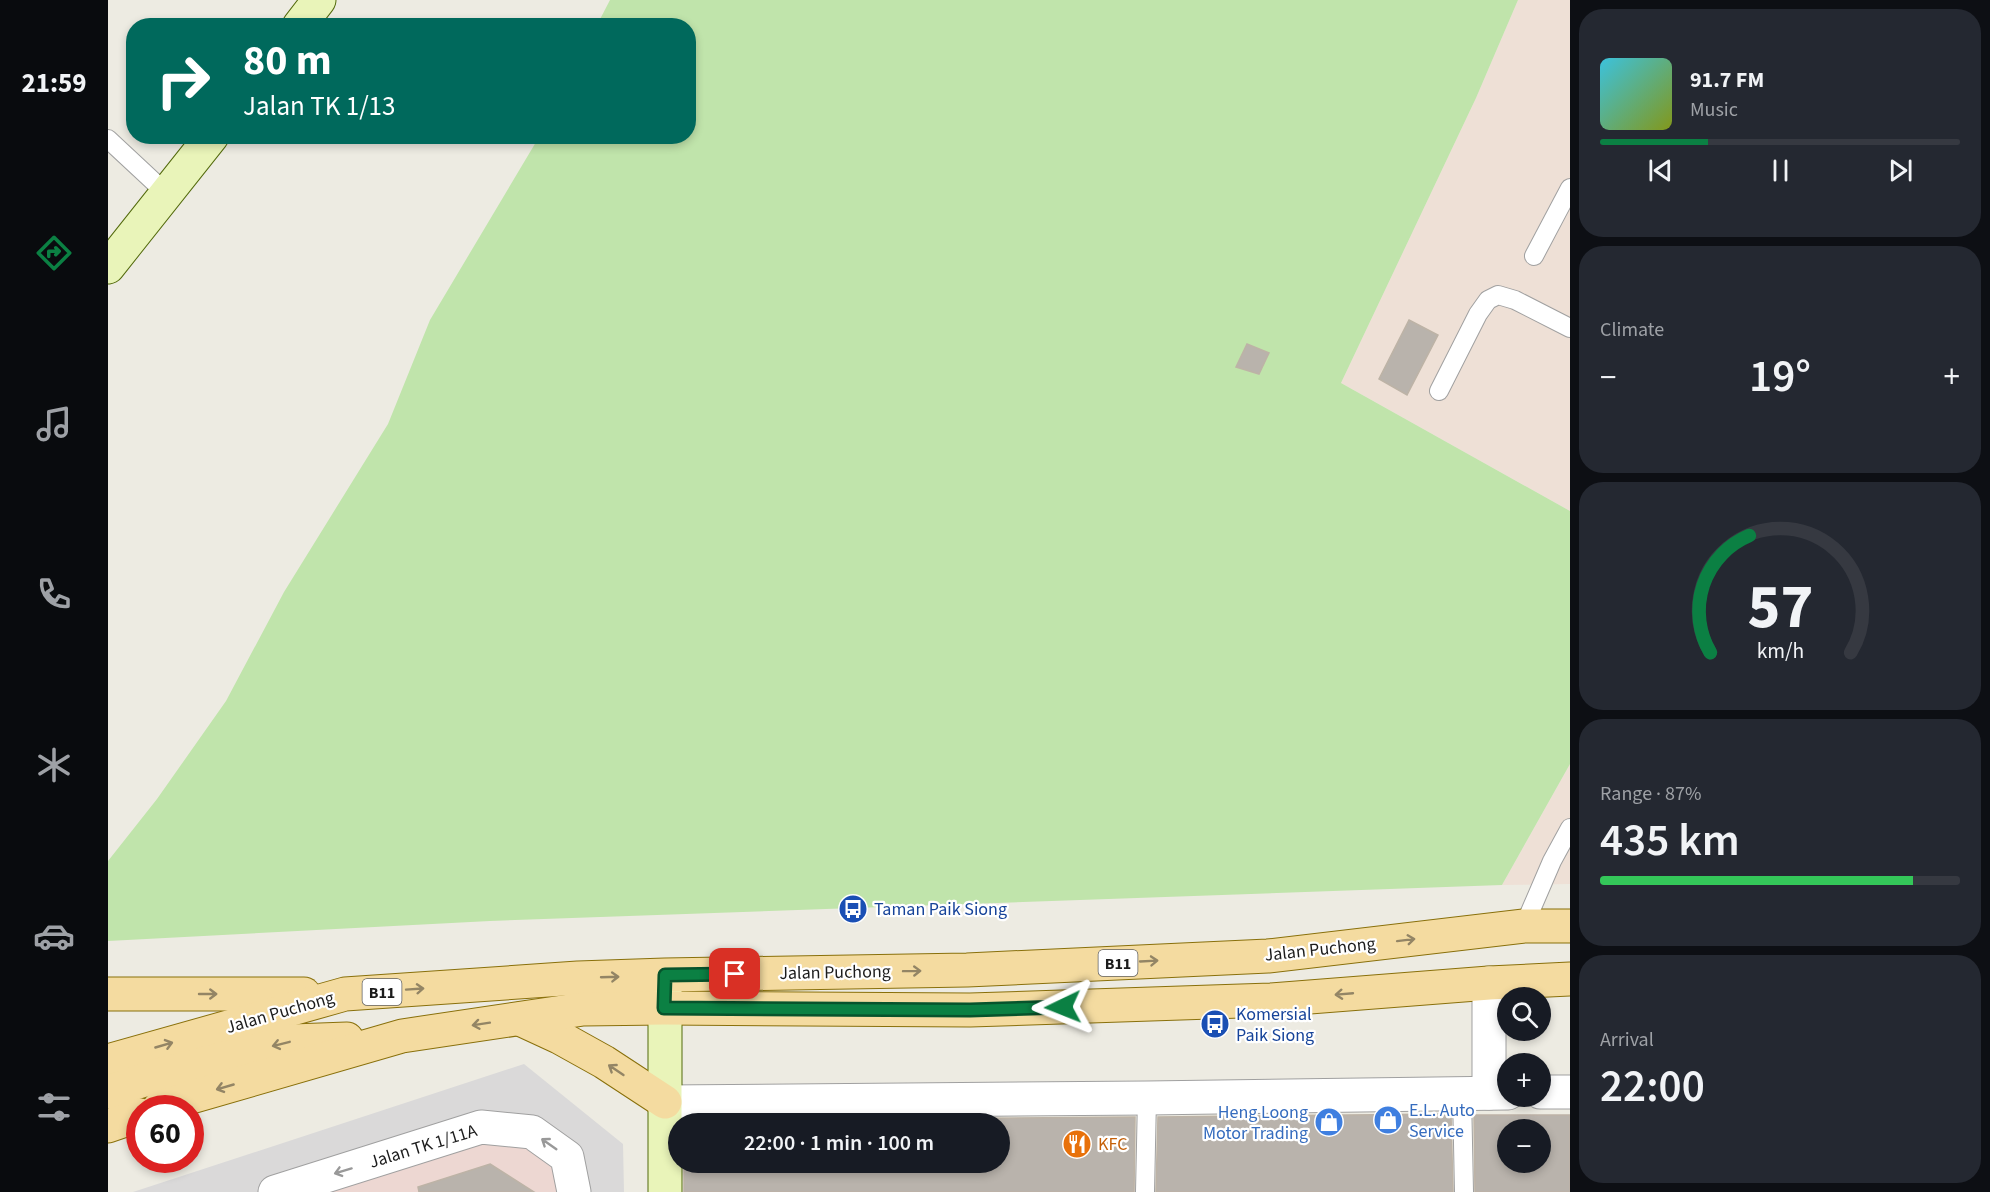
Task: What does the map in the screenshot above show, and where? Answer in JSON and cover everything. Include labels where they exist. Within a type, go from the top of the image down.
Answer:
[{"type":"main road","name":"Jalan Puchong","points":[[108,1061],[345,994],[578,978],[967,970],[1268,956],[1524,926],[1570,926]]},
{"type":"main road","name":"Jalan Puchong","points":[[198,1095],[402,1036],[584,1009],[981,1010],[1271,1000],[1489,982],[1570,980]]},
{"type":"main road","points":[[108,994],[345,994]]},
{"type":"main road","points":[[520,1018],[604,1062],[665,1102]]},
{"type":"main road","points":[[108,1092],[162,1074],[294,1041],[402,1036]]},
{"type":"main road","points":[[108,1126],[126,1120]]},
{"type":"street","points":[[305,18],[319,0]]},
{"type":"street","points":[[108,267],[206,144]]},
{"type":"street","points":[[665,975],[665,1192]]},
{"type":"street","points":[[665,1102],[1486,1093],[1489,982]]},
{"type":"street","points":[[1551,1092],[1570,1092]]},
{"type":"street","name":"Jalan TK 1/11A","points":[[275,1192],[481,1127],[532,1132],[567,1157],[574,1192]]},
{"type":"lane","points":[[108,139],[167,194]]},
{"type":"lane","points":[[1534,256],[1570,188]]},
{"type":"lane","points":[[1439,391],[1478,314],[1488,300],[1498,295],[1515,300],[1570,328]]},
{"type":"lane","points":[[1524,926],[1552,861],[1570,828]]},
{"type":"lane","points":[[1464,1192],[1486,1093]]},
{"type":"lane","points":[[1145,1192],[1147,1098]]},
{"type":"shaded area","points":[[1518,0],[1570,0],[1570,511],[1341,383],[1476,98]]},
{"type":"shaded area","points":[[1570,764],[1570,884],[1502,885]]},
{"type":"shaded area","points":[[524,1064],[623,1144],[624,1192],[133,1192],[191,1173],[204,1173],[204,1169]]},
{"type":"shaded area","points":[[483,1140],[528,1143],[555,1162],[561,1192],[320,1192]]},
{"type":"green space","points":[[610,0],[1518,0],[1476,98],[1341,383],[1570,511],[1570,764],[1502,885],[490,921],[108,941],[108,861],[157,799],[226,701],[284,592],[388,424],[430,320],[535,144],[696,144],[696,18],[601,18]]},
{"type":"building","points":[[1409,320],[1438,335],[1407,395],[1379,379]]},
{"type":"building","points":[[1247,344],[1269,353],[1259,374],[1236,367]]},
{"type":"building","points":[[1451,1115],[1453,1192],[1156,1192],[1158,1117]]},
{"type":"building","points":[[1474,1115],[1570,1115],[1570,1192],[1475,1192]]},
{"type":"building","points":[[1135,1117],[1134,1192],[684,1192],[684,1173],[1010,1173],[1010,1118]]},
{"type":"building","points":[[490,1164],[534,1192],[419,1192],[418,1187]]},
{"type":"place","name":"Taman Paik Siong","points":[[853,909]]},
{"type":"place","name":"Komersial Paik Siong","points":[[1215,1024]]},
{"type":"place","name":"E.L. Auto Service","points":[[1388,1120]]},
{"type":"place","name":"Heng Loong Motor Trading","points":[[1329,1122]]},
{"type":"place","name":"KFC","points":[[1077,1144]]},
{"type":"route","points":[[735,974],[665,975],[664,1008],[970,1010],[1063,1007]]}]
